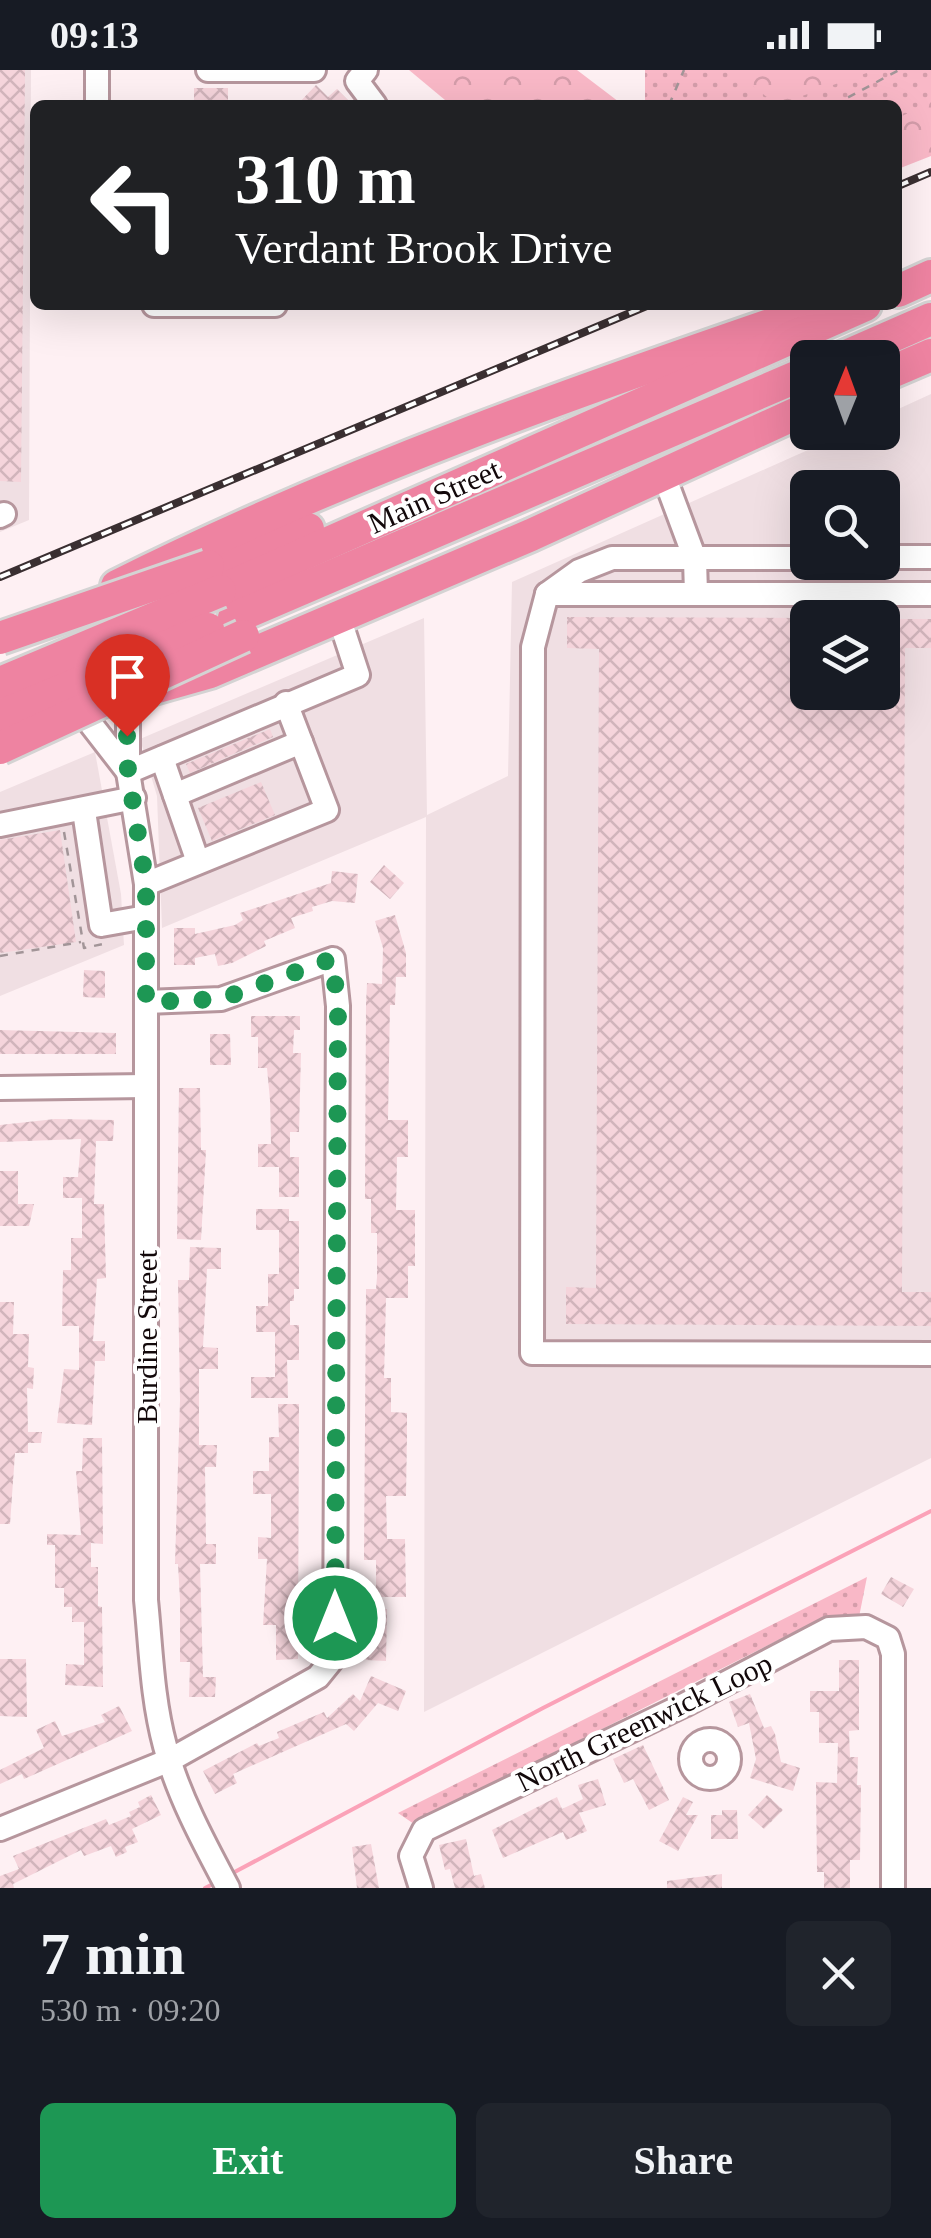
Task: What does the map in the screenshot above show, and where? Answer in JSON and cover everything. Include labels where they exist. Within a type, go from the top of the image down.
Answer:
[{"type":"highway","points":[[902,280],[931,273]]},
{"type":"highway","points":[[902,289],[931,273]]},
{"type":"highway","points":[[0,639],[182,553],[535,405],[813,310]]},
{"type":"highway","points":[[0,748],[226,603],[336,518],[696,368],[721,369],[854,310]]},
{"type":"highway","points":[[882,340],[931,318]]},
{"type":"highway","points":[[900,368],[931,355]]},
{"type":"highway","name":"Main Street","points":[[0,682],[537,490],[790,380]]},
{"type":"highway","points":[[0,748],[131,695],[210,672],[790,416]]},
{"type":"highway","points":[[96,596],[125,596],[139,607],[159,655],[152,682],[131,695]]},
{"type":"highway","points":[[0,639],[226,603]]},
{"type":"highway","name":"Main Street","points":[[0,716],[226,603]]},
{"type":"street","points":[[97,70],[97,100]]},
{"type":"street","points":[[208,70],[314,70]]},
{"type":"street","points":[[356,74],[372,100]]},
{"type":"street","points":[[662,472],[695,559],[696,594]]},
{"type":"street","points":[[900,557],[931,556]]},
{"type":"street","points":[[790,558],[612,558],[579,571],[546,594],[533,647],[532,1353],[931,1354]]},
{"type":"street","points":[[546,594],[931,594]]},
{"type":"street","points":[[128,772],[358,675],[339,617]]},
{"type":"street","name":"Burdine Street","points":[[131,695],[128,772],[146,884],[146,1600],[154,1690],[170,1760],[196,1828],[228,1888]]},
{"type":"street","points":[[146,884],[327,810],[286,704]]},
{"type":"street","name":"Burdine Street","points":[[83,714],[128,772]]},
{"type":"street","points":[[175,795],[301,742]]},
{"type":"street","points":[[162,758],[198,862]]},
{"type":"street","points":[[0,824],[84,811],[134,798]]},
{"type":"street","points":[[84,811],[101,925],[146,917]]},
{"type":"street","points":[[0,1829],[170,1760],[318,1677],[335,1656],[338,1006],[332,959],[221,999],[146,1002]]},
{"type":"street","points":[[0,1088],[146,1086]]},
{"type":"street","name":"North Greenwick Loop","points":[[420,1888],[411,1856],[424,1830],[684,1705],[829,1630],[866,1628],[888,1638],[893,1654],[893,1888]]},
{"type":"street","points":[[684,1705],[701,1742]]},
{"type":"path","points":[[671,100],[684,70]]},
{"type":"path","points":[[843,100],[899,70]]},
{"type":"path","points":[[62,824],[84,948],[112,943]]},
{"type":"path","points":[[0,956],[83,942]]},
{"type":"shaded area","points":[[0,70],[31,70],[29,520],[0,532]]},
{"type":"shaded area","points":[[931,394],[931,1458],[424,1712],[426,817],[162,928],[157,796],[140,739],[424,618],[427,815],[508,776],[512,582],[808,450],[900,450],[900,408]]},
{"type":"shaded area","points":[[95,752],[121,894],[124,945],[0,996],[0,792]]},
{"type":"green space","points":[[409,70],[577,70],[616,100],[445,100]]},
{"type":"green space","points":[[645,70],[931,70],[931,147],[902,159],[902,100],[645,100]]},
{"type":"green space","points":[[732,70],[875,70],[791,100],[771,100]]},
{"type":"green space","points":[[931,102],[931,156],[902,167],[902,116]]},
{"type":"green space","points":[[867,1577],[859,1617],[828,1617],[812,1623],[414,1824],[398,1813]]},
{"type":"building","points":[[0,70],[25,70],[21,482],[0,481]]},
{"type":"building","points":[[316,85],[328,97],[337,89],[348,100],[302,100]]},
{"type":"building","points":[[194,88],[228,88],[228,100],[194,100]]},
{"type":"building","points":[[567,617],[790,618],[790,710],[900,710],[900,619],[931,619],[931,648],[905,648],[902,1292],[931,1292],[931,1326],[566,1324],[566,1287],[596,1288],[599,649],[567,648]]},
{"type":"building","points":[[270,729],[273,737],[190,773],[186,764]]},
{"type":"building","points":[[261,782],[275,815],[212,841],[198,808]]},
{"type":"building","points":[[60,830],[76,942],[0,953],[0,840]]},
{"type":"building","points":[[384,865],[404,883],[390,899],[370,882]]},
{"type":"building","points":[[332,871],[358,874],[355,903],[332,901],[312,907],[313,911],[291,918],[295,928],[264,941],[266,946],[232,963],[218,966],[215,954],[195,958],[195,965],[174,965],[174,928],[195,928],[195,934],[235,925],[243,920],[240,913],[331,883]]},
{"type":"building","points":[[395,915],[406,953],[406,977],[396,977],[395,1005],[390,1005],[388,1120],[408,1120],[408,1157],[397,1157],[396,1210],[415,1210],[415,1266],[408,1266],[408,1298],[386,1298],[384,1378],[391,1378],[391,1412],[407,1413],[406,1496],[386,1496],[387,1539],[405,1539],[406,1597],[376,1597],[376,1560],[364,1560],[366,1289],[376,1289],[377,1277],[377,1233],[371,1233],[371,1199],[365,1199],[366,1004],[367,983],[382,984],[383,948],[375,921]]},
{"type":"building","points":[[84,970],[105,971],[105,998],[83,997]]},
{"type":"building","points":[[251,1016],[300,1016],[300,1030],[294,1030],[293,1053],[301,1053],[299,1132],[290,1132],[290,1157],[299,1157],[299,1197],[279,1197],[279,1167],[258,1167],[258,1144],[271,1144],[270,1100],[267,1068],[258,1068],[258,1037],[251,1037]]},
{"type":"building","points":[[0,1030],[116,1033],[116,1054],[0,1054]]},
{"type":"building","points":[[210,1034],[230,1034],[231,1065],[210,1065]]},
{"type":"building","points":[[179,1088],[200,1088],[201,1150],[206,1150],[201,1240],[177,1239]]},
{"type":"building","points":[[55,1119],[114,1120],[113,1141],[96,1141],[94,1204],[104,1204],[106,1278],[97,1279],[93,1341],[105,1341],[105,1361],[95,1361],[92,1425],[57,1423],[64,1369],[79,1370],[79,1326],[62,1326],[63,1270],[71,1270],[71,1238],[82,1238],[82,1198],[63,1198],[63,1177],[78,1177],[81,1139],[0,1142],[0,1125]]},
{"type":"building","points":[[0,1171],[18,1171],[18,1204],[34,1204],[29,1226],[0,1226]]},
{"type":"building","points":[[256,1209],[289,1209],[289,1221],[299,1221],[299,1289],[294,1289],[294,1301],[290,1301],[290,1325],[299,1325],[299,1360],[287,1360],[288,1398],[251,1398],[251,1377],[275,1377],[275,1332],[256,1332],[256,1306],[268,1306],[268,1274],[279,1274],[279,1230],[256,1230]]},
{"type":"building","points":[[190,1247],[221,1248],[221,1269],[207,1269],[203,1347],[218,1348],[218,1369],[199,1369],[199,1445],[217,1445],[216,1467],[205,1467],[206,1544],[216,1544],[216,1564],[200,1564],[203,1677],[216,1677],[215,1697],[189,1697],[190,1662],[180,1662],[180,1600],[175,1564],[180,1400],[178,1280],[189,1280]]},
{"type":"building","points":[[0,1302],[14,1302],[13,1334],[29,1334],[28,1367],[34,1368],[33,1389],[27,1388],[28,1432],[42,1432],[41,1443],[28,1443],[28,1453],[15,1453],[10,1524],[0,1524]]},
{"type":"building","points":[[278,1404],[299,1404],[298,1659],[276,1660],[276,1625],[263,1625],[267,1559],[258,1559],[258,1537],[271,1538],[271,1494],[253,1494],[253,1471],[269,1471],[269,1437],[279,1437]]},
{"type":"building","points":[[83,1438],[102,1438],[103,1544],[91,1543],[91,1567],[98,1567],[98,1606],[102,1607],[103,1687],[65,1685],[66,1664],[84,1665],[84,1622],[72,1622],[72,1607],[64,1607],[64,1588],[55,1588],[55,1545],[47,1545],[47,1534],[81,1535],[76,1471],[82,1471]]},
{"type":"building","points":[[891,1577],[914,1589],[903,1607],[881,1594]]},
{"type":"building","points":[[365,1609],[387,1609],[386,1661],[366,1660]]},
{"type":"building","points":[[0,1659],[26,1659],[27,1717],[0,1716]]},
{"type":"building","points":[[839,1660],[859,1660],[859,1730],[849,1731],[850,1757],[858,1757],[857,1785],[861,1785],[860,1860],[850,1860],[850,1888],[824,1888],[824,1872],[817,1872],[816,1782],[837,1783],[838,1743],[819,1743],[819,1712],[810,1712],[810,1691],[839,1691]]},
{"type":"building","points":[[371,1676],[406,1691],[398,1711],[378,1703],[354,1731],[346,1724],[233,1774],[237,1783],[215,1794],[203,1771],[257,1743],[259,1746],[279,1738],[277,1732],[324,1712],[327,1718],[353,1694],[360,1701]]},
{"type":"building","points":[[750,1694],[764,1728],[771,1726],[775,1734],[781,1762],[800,1768],[793,1791],[750,1778],[756,1759],[749,1723],[738,1727],[729,1702]]},
{"type":"building","points":[[119,1706],[132,1731],[24,1779],[22,1774],[0,1784],[0,1770],[44,1748],[36,1730],[55,1721],[62,1736],[105,1722],[101,1715]]},
{"type":"building","points":[[643,1745],[669,1800],[649,1810],[633,1779],[624,1783],[613,1759]]},
{"type":"building","points":[[598,1779],[606,1805],[579,1813],[587,1831],[566,1840],[563,1832],[503,1858],[492,1830],[557,1797],[562,1809],[583,1799],[578,1785]]},
{"type":"building","points":[[151,1795],[161,1815],[132,1829],[138,1842],[125,1847],[127,1852],[116,1857],[111,1846],[84,1856],[81,1850],[13,1884],[14,1888],[0,1888],[0,1876],[19,1869],[13,1856],[106,1819],[109,1825],[131,1816],[129,1812],[140,1807],[138,1802]]},
{"type":"building","points":[[767,1795],[783,1810],[764,1829],[748,1815]]},
{"type":"building","points":[[683,1797],[693,1802],[686,1815],[698,1815],[678,1851],[659,1841]]},
{"type":"building","points":[[722,1810],[737,1810],[738,1839],[711,1839],[711,1815],[722,1815]]},
{"type":"building","points":[[466,1839],[474,1876],[481,1874],[485,1888],[455,1888],[450,1869],[445,1870],[439,1845]]},
{"type":"building","points":[[371,1844],[379,1888],[357,1888],[352,1847]]},
{"type":"building","points":[[722,1874],[722,1888],[667,1888],[667,1881]]},
{"type":"waterway","points":[[229,1875],[543,1708],[931,1511]]},
{"type":"waterway","points":[[205,1888],[217,1882]]},
{"type":"railway","points":[[902,184],[931,172]]},
{"type":"railway","points":[[0,577],[637,310]]},
{"type":"route","points":[[127,736],[128,772],[146,884],[146,1002],[221,999],[332,959],[338,1006],[335,1618]]}]
